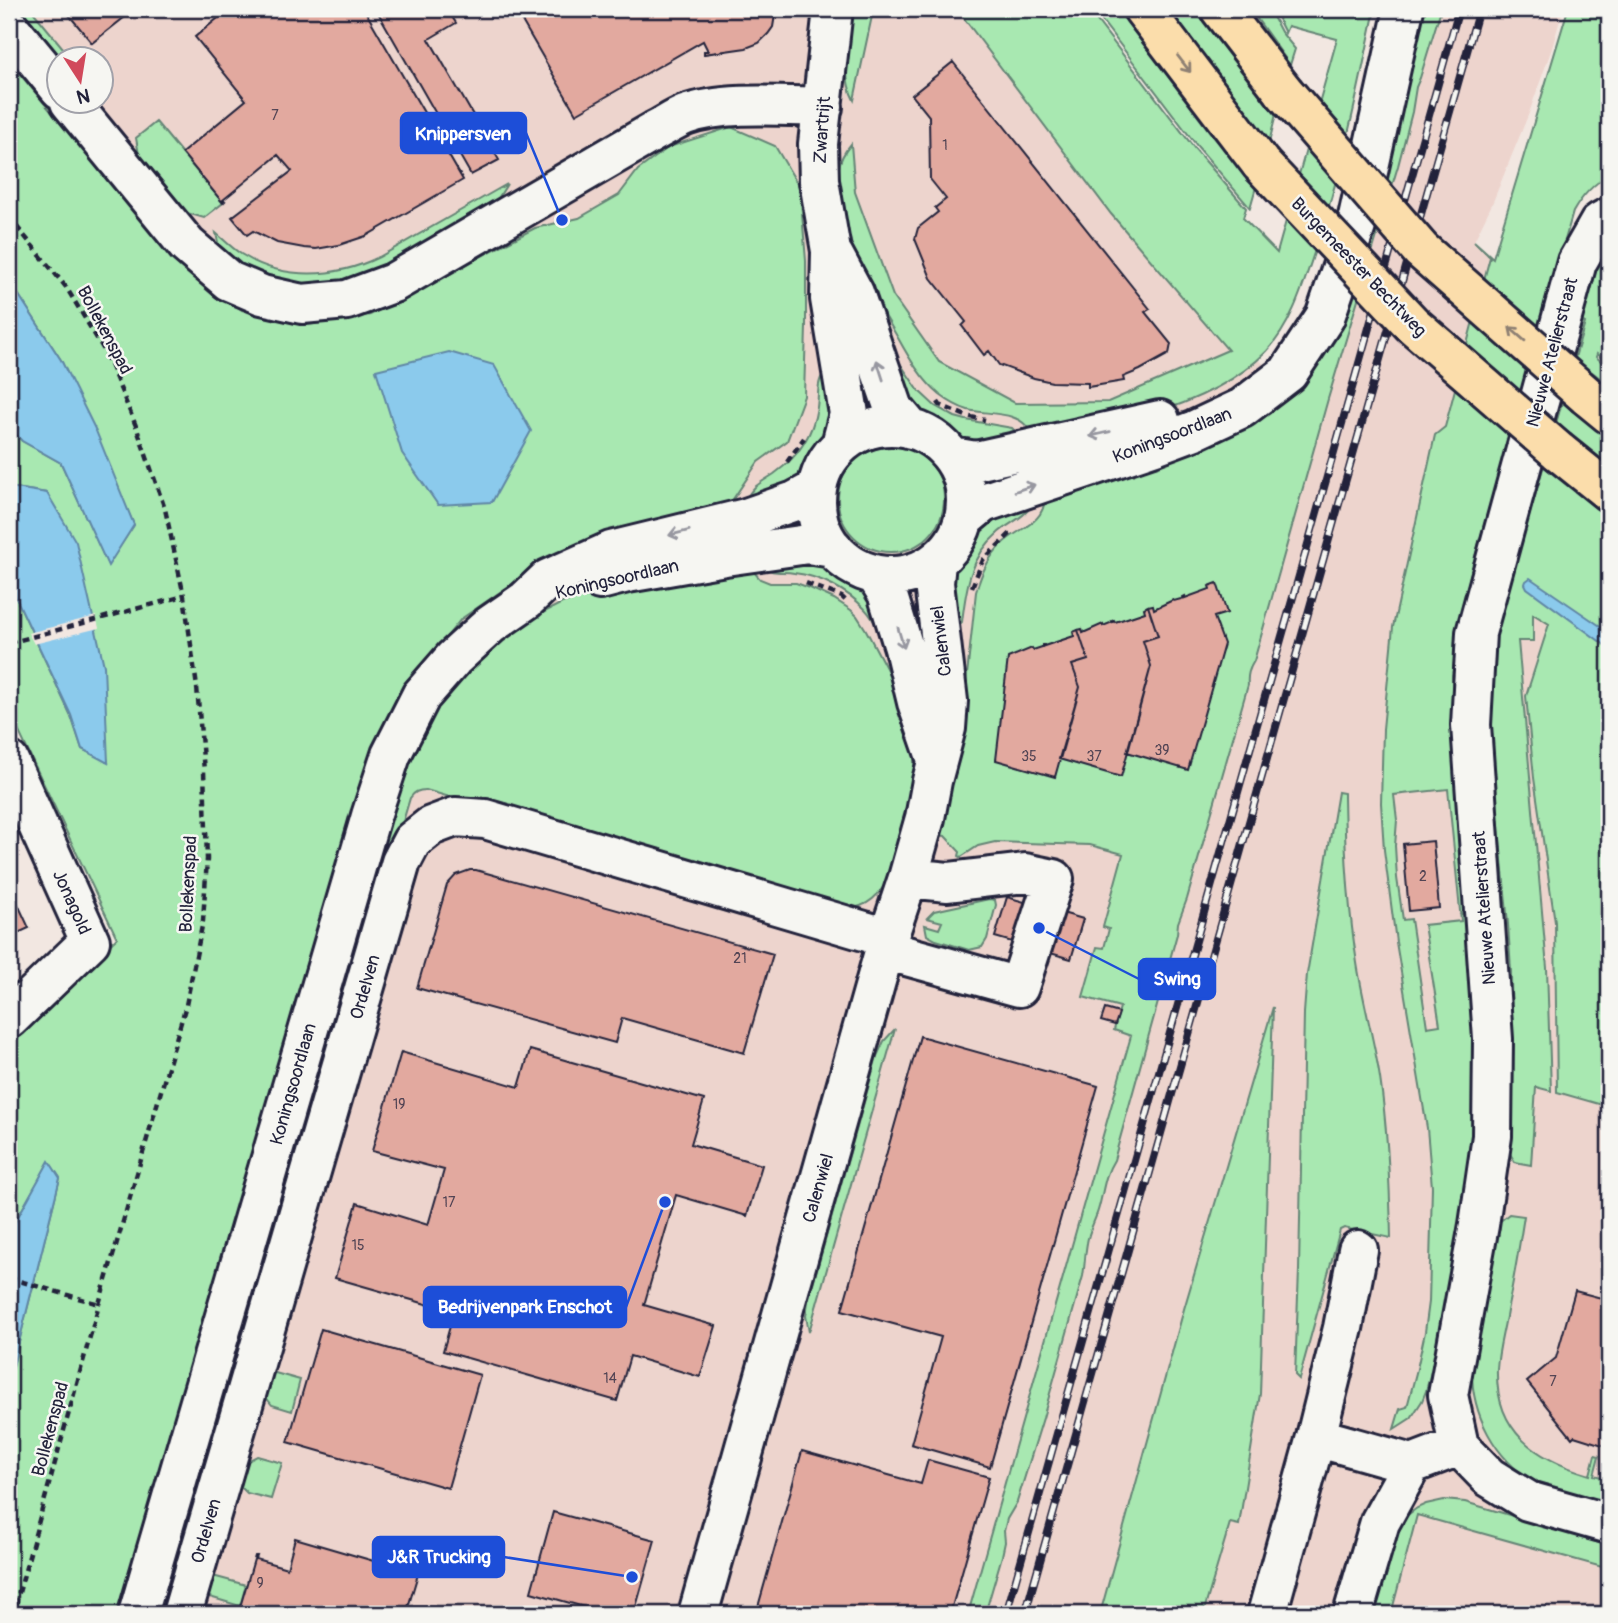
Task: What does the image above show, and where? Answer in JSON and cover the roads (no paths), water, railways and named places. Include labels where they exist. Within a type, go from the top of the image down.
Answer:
[{"type":"main road","name":"Burgemeester Bechtweg","points":[[1143,9],[1261,164],[1412,324],[1558,452],[1609,492]]},
{"type":"main road","points":[[1220,9],[1284,92],[1421,250],[1598,405]]},
{"type":"street","name":"Zwartrijt","points":[[833,9],[818,144],[819,181],[831,251],[830,299],[849,414],[842,445]]},
{"type":"street","name":"Koningsoordlaan","points":[[952,457],[976,461],[1190,413],[1232,393],[1275,357],[1306,311],[1341,217],[1385,9]]},
{"type":"street","name":"Koningsoordlaan","points":[[965,517],[983,503],[1155,445],[1242,408],[1288,373],[1325,317],[1356,226],[1404,9]]},
{"type":"street","points":[[9,27],[46,72]]},
{"type":"street","points":[[81,116],[187,245],[229,281],[262,295],[302,304],[347,300],[393,283],[685,115],[716,108],[823,107]]},
{"type":"street","name":"Nieuwe Atelierstraat","points":[[1459,1446],[1448,1395],[1492,1136],[1493,1039],[1471,725],[1476,633],[1577,262],[1600,222],[1609,217]]},
{"type":"street","name":"Zwartrijt","points":[[831,251],[854,293],[894,410],[911,429]]},
{"type":"street","points":[[887,426],[911,429],[927,435],[952,457],[962,476],[966,496],[965,517],[959,535],[949,550],[936,562],[917,572],[897,576],[876,575],[852,565],[833,548],[822,530],[817,510],[817,489],[830,458],[842,445],[863,432],[887,426]]},
{"type":"street","name":"Koningsoordlaan","points":[[138,1614],[370,816],[391,755],[421,696],[446,667],[490,625],[526,600],[548,579],[611,551],[746,518],[795,501],[817,489]]},
{"type":"street","name":"Koningsoordlaan","points":[[526,600],[627,573],[725,556],[808,544],[833,548]]},
{"type":"street","name":"Calenwiel","points":[[698,1614],[886,944],[925,818],[946,728],[948,701],[934,583],[936,562]]},
{"type":"street","name":"Calenwiel","points":[[876,575],[887,593],[938,762]]},
{"type":"street","name":"Jonagold","points":[[9,761],[90,941],[9,1019]]},
{"type":"street","name":"Ordelven","points":[[181,1614],[401,862],[412,841],[431,826],[455,817],[485,819],[1019,987],[1054,879],[1025,873],[948,881],[908,878]]},
{"type":"street","points":[[1267,1614],[1343,1328],[1357,1250]]},
{"type":"street","points":[[1316,1437],[1412,1464],[1459,1446],[1489,1477],[1528,1502],[1609,1524]]},
{"type":"street","points":[[1353,1614],[1380,1522],[1412,1464]]},
{"type":"water","points":[[9,280],[61,360],[96,431],[134,525],[108,566],[61,463],[22,441],[9,427]]},
{"type":"water","points":[[449,352],[494,365],[531,431],[492,502],[438,505],[402,453],[376,370]]},
{"type":"water","points":[[9,487],[47,493],[76,542],[104,666],[108,763],[82,749],[71,715],[9,587]]},
{"type":"water","points":[[1530,578],[1609,632],[1609,648],[1527,588],[1525,584]]},
{"type":"water","points":[[49,1161],[60,1178],[9,1382],[9,1233]]},
{"type":"railway","points":[[1006,1614],[1459,9]]},
{"type":"railway","points":[[1025,1614],[1479,9]]},
{"type":"place","name":"Knippersven","points":[[562,220]]},
{"type":"place","name":"Swing","points":[[1039,928]]},
{"type":"place","name":"Bedrijvenpark Enschot","points":[[665,1202]]},
{"type":"place","name":"J&R Trucking","points":[[632,1577]]}]
